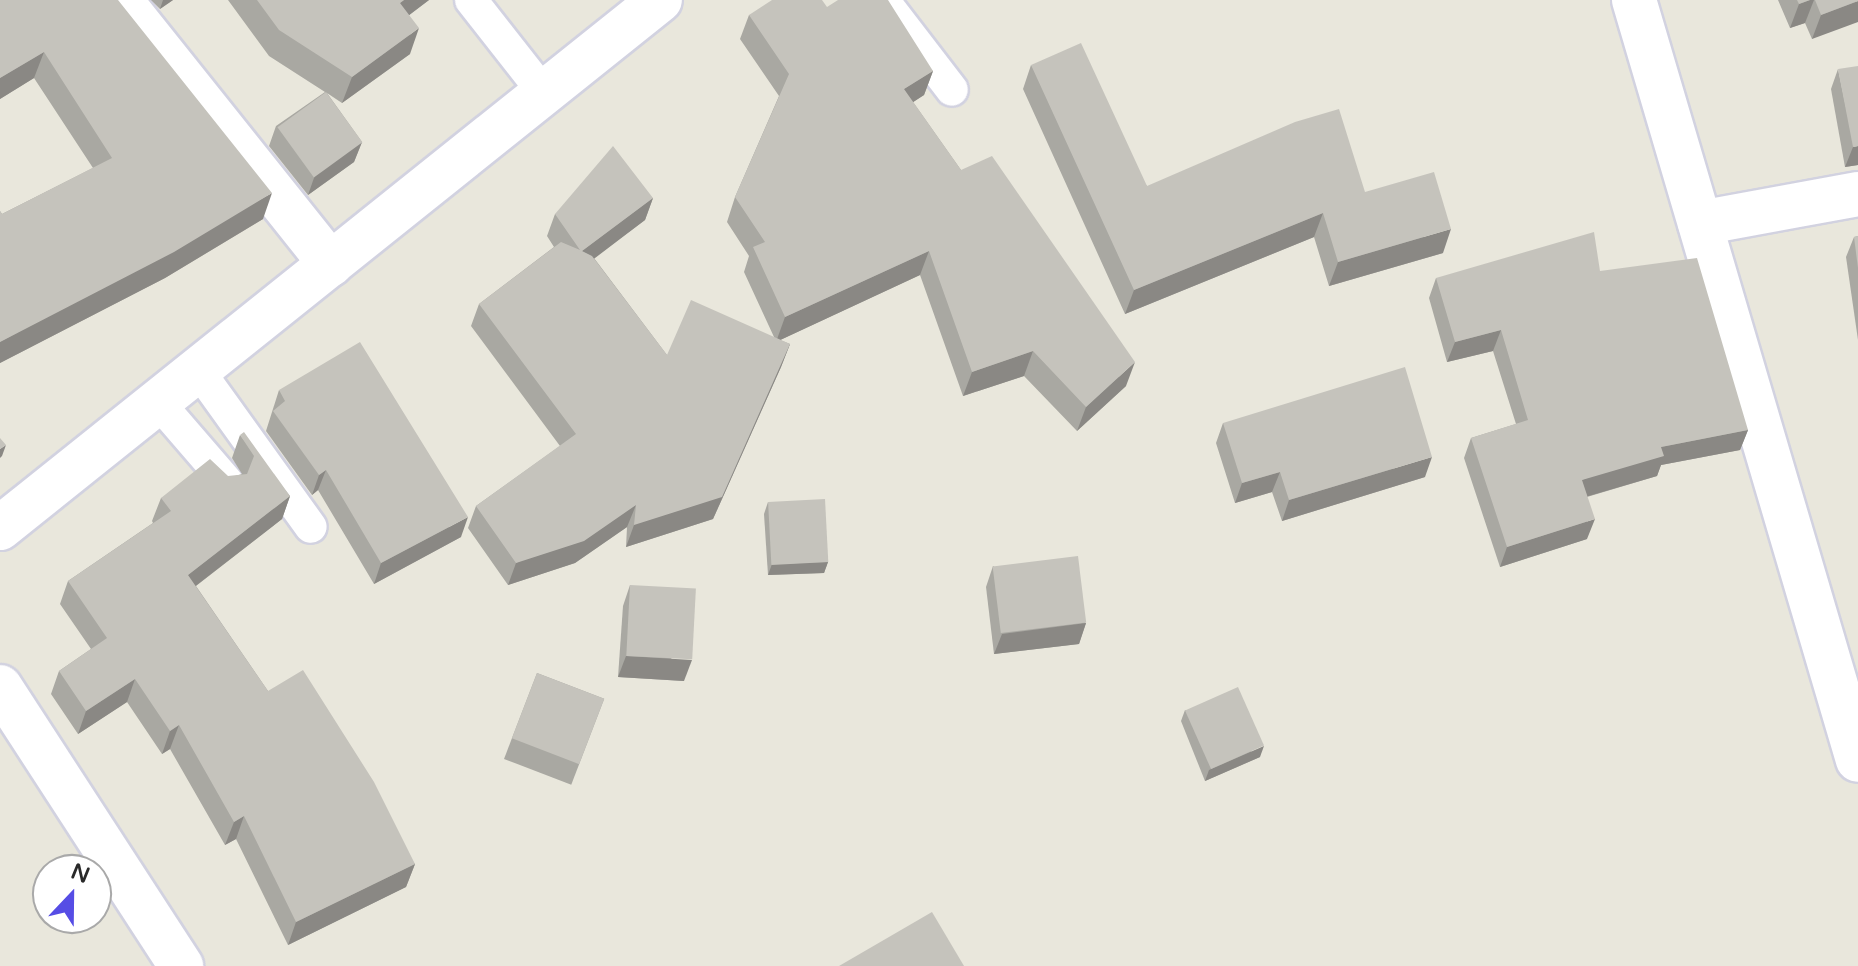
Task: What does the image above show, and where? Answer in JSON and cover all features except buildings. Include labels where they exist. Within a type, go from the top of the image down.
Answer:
[{"type":"street","points":[[120,0],[331,264]]},
{"type":"street","points":[[0,528],[660,0]]},
{"type":"street","points":[[1634,0],[1858,760]]},
{"type":"street","points":[[1700,223],[1858,194]]},
{"type":"street","points":[[0,687],[181,966]]},
{"type":"lane","points":[[471,0],[544,93]]},
{"type":"lane","points":[[883,0],[952,90]]},
{"type":"lane","points":[[198,370],[311,527]]},
{"type":"lane","points":[[158,402],[227,482]]}]
